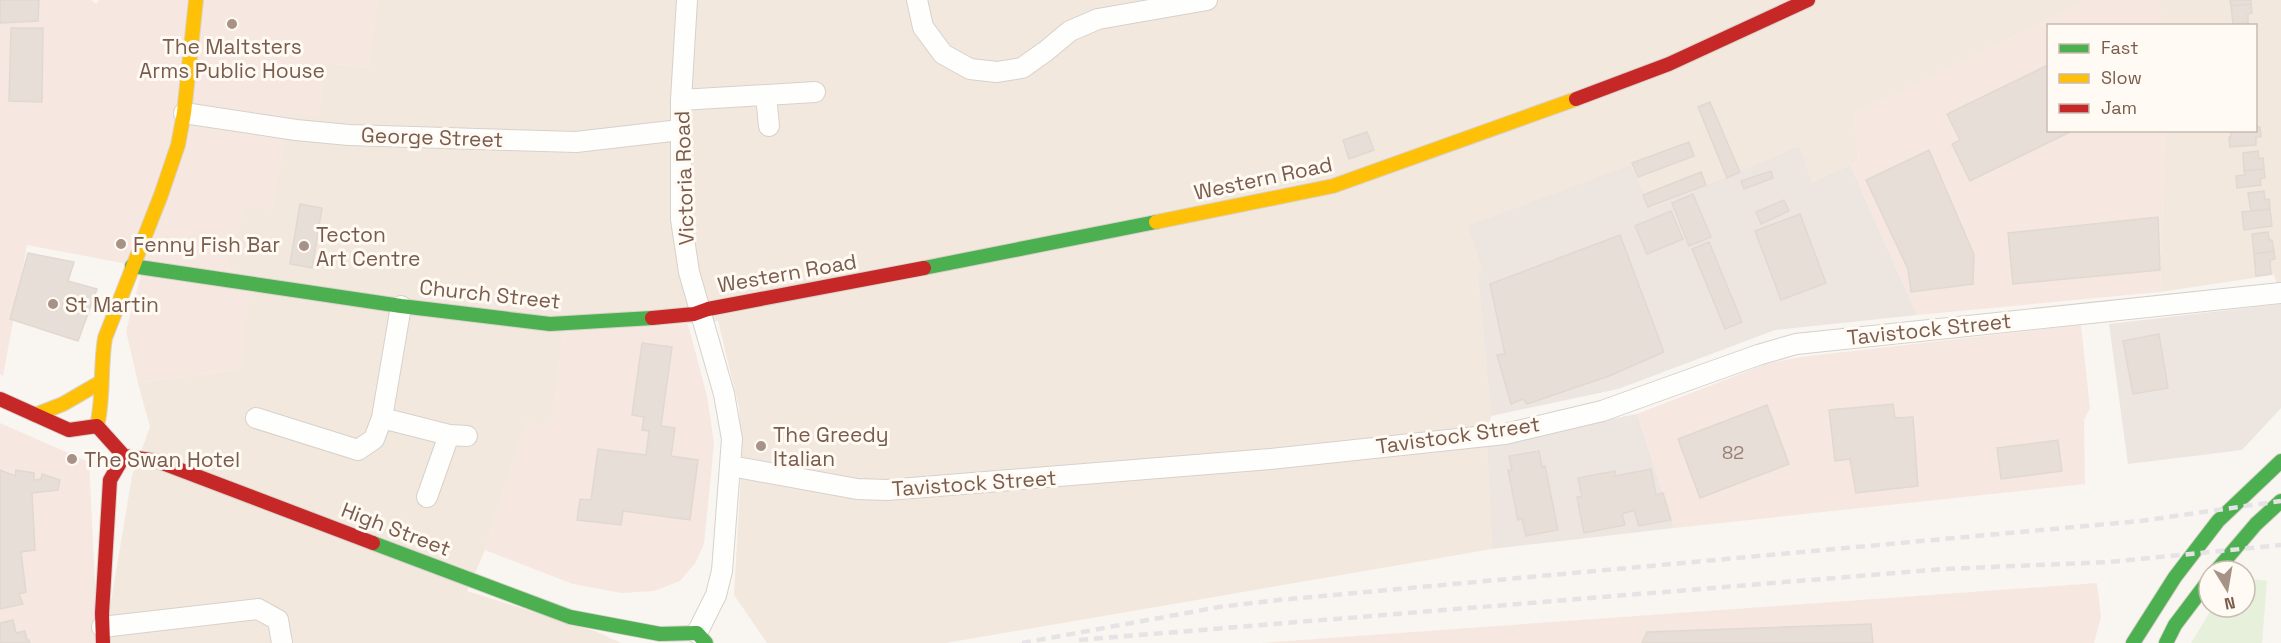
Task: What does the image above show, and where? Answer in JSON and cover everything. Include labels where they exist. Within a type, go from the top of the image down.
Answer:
[{"type":"street","points":[[97,426],[102,410],[101,382],[105,338],[178,145],[184,112],[196,0]]},
{"type":"street","name":"Victoria Road","points":[[687,0],[681,100],[681,219],[689,272],[724,394],[732,439],[722,571],[701,638]]},
{"type":"street","points":[[917,0],[923,27],[943,54],[970,69],[997,72],[1022,68],[1070,31],[1098,19],[1207,0]]},
{"type":"street","name":"Western Road","points":[[701,312],[1333,186],[1669,64],[1808,0]]},
{"type":"street","points":[[681,100],[815,92]]},
{"type":"street","points":[[766,95],[769,126]]},
{"type":"street","name":"George Street","points":[[184,112],[296,130],[360,135],[576,142],[681,130]]},
{"type":"street","name":"Church Street","points":[[132,266],[401,306],[550,324],[613,321],[701,312]]},
{"type":"street","name":"Tavistock Street","points":[[731,466],[857,489],[887,490],[1270,459],[1505,434],[1602,411],[1764,353],[1796,344],[2281,293]]},
{"type":"street","points":[[256,418],[358,450],[374,439],[382,418],[401,306]]},
{"type":"street","points":[[35,415],[63,404],[101,382]]},
{"type":"street","points":[[0,399],[69,430],[97,426]]},
{"type":"street","points":[[382,418],[458,435],[427,497]]},
{"type":"street","points":[[97,426],[124,456],[110,480],[103,635],[258,609],[278,620],[282,643]]},
{"type":"street","name":"High Street","points":[[124,456],[157,461],[570,617],[660,634],[701,638]]},
{"type":"street","points":[[2133,643],[2175,577],[2218,521],[2281,461]]},
{"type":"street","points":[[2226,559],[2256,524],[2281,501]]},
{"type":"street","points":[[2166,643],[2175,625],[2197,596]]},
{"type":"shaded area","points":[[0,0],[91,0],[96,4],[99,0],[377,0],[368,67],[325,63],[319,116],[289,112],[272,209],[245,207],[226,261],[250,287],[241,369],[138,383],[126,331],[143,267],[27,245],[3,376],[0,374]]},
{"type":"shaded area","points":[[377,0],[2089,0],[1854,114],[1859,161],[1812,182],[1799,146],[1651,208],[1631,165],[1478,276],[1491,416],[1487,443],[1492,549],[946,643],[767,643],[734,595],[742,455],[739,408],[718,321],[563,334],[551,427],[525,423],[485,550],[467,591],[597,632],[621,643],[110,643],[109,614],[132,476],[150,427],[138,383],[241,369],[226,261],[245,206],[272,208],[289,112],[319,115],[325,63],[368,67]]},
{"type":"shaded area","points":[[2089,0],[2156,0],[2161,12],[2161,24],[2047,24],[2047,132],[2165,132],[2160,292],[1917,315],[1850,165],[1859,161],[1854,114]]},
{"type":"shaded area","points":[[2156,0],[2281,0],[2281,298],[2274,275],[2160,292],[2165,132],[2257,132],[2257,24],[2161,24],[2161,12]]},
{"type":"shaded area","points":[[1799,146],[1812,182],[1850,165],[1917,315],[1775,330],[1618,389],[1491,416],[1478,276],[1483,271],[1468,226],[1631,165],[1651,208]]},
{"type":"shaded area","points":[[2281,304],[2281,408],[2242,450],[2128,464],[2109,324]]},
{"type":"shaded area","points":[[688,324],[707,396],[714,444],[704,544],[696,562],[680,581],[654,591],[621,593],[573,584],[485,550],[525,422],[551,426],[563,333]]},
{"type":"shaded area","points":[[2081,325],[2090,408],[2084,420],[2085,484],[1674,528],[1637,414],[1766,364],[1800,357]]},
{"type":"shaded area","points":[[1637,414],[1674,528],[1492,549],[1487,443]]},
{"type":"shaded area","points":[[0,423],[89,462],[98,643],[0,643]]},
{"type":"shaded area","points":[[2097,583],[2101,617],[2094,643],[1261,643]]},
{"type":"green space","points":[[2257,580],[2267,581],[2262,643],[2191,643],[2206,619],[2257,619]]},
{"type":"building","points":[[0,0],[39,0],[38,21],[0,23]]},
{"type":"building","points":[[2230,0],[2251,0],[2251,4],[2231,6]]},
{"type":"building","points":[[2251,4],[2252,13],[2248,14],[2248,23],[2233,24],[2231,6]]},
{"type":"building","points":[[11,28],[43,28],[42,102],[9,101]]},
{"type":"building","points":[[2047,65],[2047,132],[2070,132],[1970,181],[1952,144],[1960,140],[1947,114]]},
{"type":"building","points":[[1710,102],[1740,172],[1727,178],[1698,107]]},
{"type":"building","points":[[2260,127],[2261,137],[2256,137],[2256,145],[2230,147],[2231,132],[2257,132],[2257,128]]},
{"type":"building","points":[[1367,132],[1374,150],[1349,159],[1343,140]]},
{"type":"building","points":[[1689,142],[1694,156],[1638,177],[1632,163]]},
{"type":"building","points":[[1929,150],[1974,255],[1973,284],[1911,292],[1908,269],[1866,180]]},
{"type":"building","points":[[2258,151],[2259,159],[2263,158],[2264,169],[2244,171],[2243,153]]},
{"type":"building","points":[[2264,169],[2265,178],[2260,179],[2261,185],[2237,188],[2236,176],[2245,175],[2244,171]]},
{"type":"building","points":[[1771,171],[1773,178],[1744,189],[1741,181]]},
{"type":"building","points":[[1701,172],[1706,185],[1648,207],[1643,195]]},
{"type":"building","points":[[2264,191],[2265,200],[2269,199],[2270,209],[2251,211],[2248,193]]},
{"type":"building","points":[[1693,194],[1711,237],[1689,246],[1672,203]]},
{"type":"building","points":[[1784,200],[1789,211],[1761,224],[1756,212]]},
{"type":"building","name":"Tecton Art Centre","points":[[300,204],[322,208],[312,268],[290,264]]},
{"type":"building","points":[[2270,209],[2272,226],[2244,230],[2242,212]]},
{"type":"building","points":[[1671,211],[1683,239],[1647,254],[1635,226]]},
{"type":"building","points":[[1800,214],[1826,283],[1781,300],[1755,231]]},
{"type":"building","points":[[2158,217],[2160,270],[2013,284],[2008,233]]},
{"type":"building","points":[[2268,232],[2274,251],[2254,254],[2252,234]]},
{"type":"building","points":[[1620,235],[1664,352],[1609,376],[1527,404],[1523,399],[1511,404],[1497,355],[1505,354],[1490,284]]},
{"type":"building","points":[[1709,242],[1742,322],[1725,329],[1692,249]]},
{"type":"building","points":[[2274,251],[2275,259],[2270,260],[2271,274],[2256,276],[2254,254]]},
{"type":"building","name":"St Martin","points":[[28,253],[74,262],[68,281],[97,289],[78,341],[10,319]]},
{"type":"building","points":[[2159,334],[2168,388],[2133,394],[2123,341]]},
{"type":"building","points":[[642,343],[672,347],[661,426],[675,428],[671,456],[698,460],[690,520],[623,511],[621,525],[577,520],[580,499],[591,500],[598,449],[646,455],[649,431],[642,430],[644,417],[632,415]]},
{"type":"building","points":[[1893,404],[1895,418],[1913,417],[1918,486],[1856,493],[1850,459],[1835,461],[1829,410]]},
{"type":"building","points":[[1767,405],[1789,464],[1700,498],[1678,439]]},
{"type":"building","points":[[2058,440],[2062,471],[2001,479],[1997,448]]},
{"type":"building","points":[[1539,451],[1542,467],[1545,466],[1558,530],[1526,536],[1522,519],[1518,520],[1508,470],[1512,471],[1509,456]]},
{"type":"building","points":[[1651,469],[1656,495],[1663,493],[1671,520],[1639,526],[1634,510],[1622,514],[1625,525],[1584,533],[1577,497],[1582,497],[1578,478],[1615,471],[1615,476]]},
{"type":"building","points":[[0,470],[15,476],[16,470],[34,473],[34,480],[41,479],[42,474],[60,480],[58,490],[32,493],[35,550],[21,552],[26,592],[19,594],[23,604],[0,609]]},
{"type":"building","points":[[13,620],[16,633],[25,631],[30,643],[0,643],[0,623]]},
{"type":"building","points":[[1871,624],[1873,643],[1642,643],[1647,632]]},
{"type":"railway","points":[[1022,643],[1219,607],[1279,600],[2140,521],[2281,501]]},
{"type":"railway","points":[[1079,640],[1944,569],[2109,562],[2281,545]]},
{"type":"traffic: fast","points":[[924,268],[1156,222]]},
{"type":"traffic: fast","points":[[132,266],[401,306],[550,324],[652,318]]},
{"type":"traffic: fast","points":[[2133,643],[2175,577],[2218,521],[2281,461]]},
{"type":"traffic: fast","points":[[2226,559],[2256,524],[2281,501]]},
{"type":"traffic: fast","points":[[373,543],[570,617],[660,634],[697,633],[706,643]]},
{"type":"traffic: fast","points":[[2166,643],[2175,625],[2197,596]]},
{"type":"traffic: slow","points":[[97,426],[105,338],[178,145],[184,113],[196,0]]},
{"type":"traffic: slow","points":[[1156,222],[1333,186],[1576,99]]},
{"type":"traffic: slow","points":[[35,415],[63,404],[101,382]]},
{"type":"traffic: jam","points":[[1576,99],[1669,64],[1808,0]]},
{"type":"traffic: jam","points":[[652,318],[694,314],[708,309],[924,268]]},
{"type":"traffic: jam","points":[[0,399],[69,430],[97,426]]},
{"type":"traffic: jam","points":[[97,426],[124,456],[157,461],[373,543]]},
{"type":"traffic: jam","points":[[103,643],[102,613],[110,480],[124,456]]},
{"type":"place","name":"The Maltsters Arms Public House","points":[[232,24]]},
{"type":"place","name":"Fenny Fish Bar","points":[[121,244]]},
{"type":"place","name":"Tecton Art Centre","points":[[304,246]]},
{"type":"place","name":"St Martin","points":[[53,304]]},
{"type":"place","name":"The Greedy Italian","points":[[761,446]]},
{"type":"place","name":"The Swan Hotel","points":[[72,459]]}]
